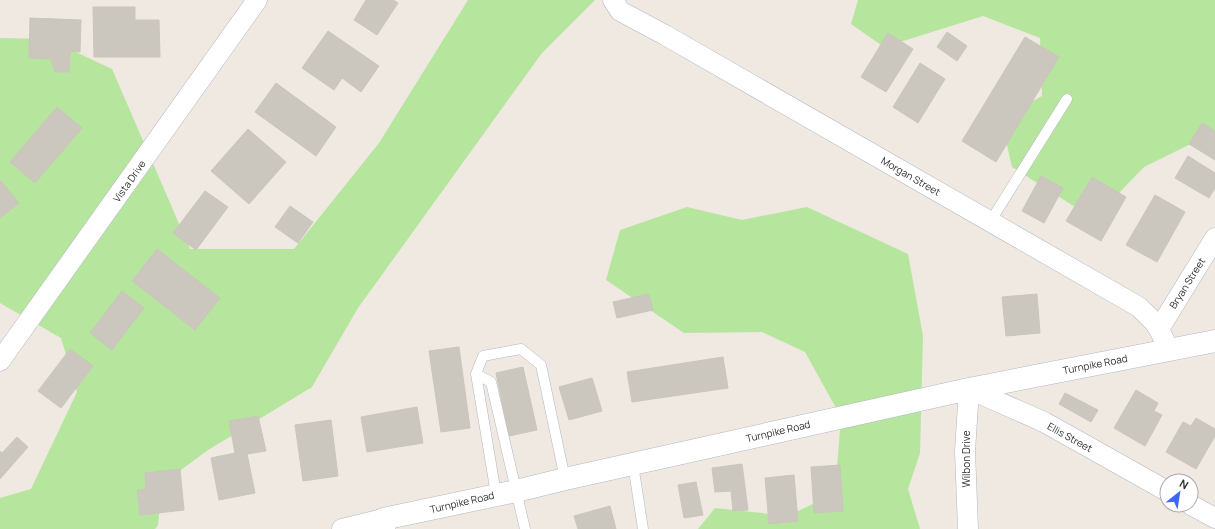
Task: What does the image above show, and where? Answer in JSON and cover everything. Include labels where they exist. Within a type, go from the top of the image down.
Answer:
[{"type":"street","name":"Vista Drive","points":[[0,361],[7,340],[257,0]]},
{"type":"street","name":"Morgan Street","points":[[613,0],[620,11],[672,39],[1139,308],[1159,328],[1169,350]]},
{"type":"street","name":"Bryan Street","points":[[1159,328],[1215,238]]},
{"type":"street","name":"Turnpike Road","points":[[342,529],[384,524],[506,492],[969,389],[1215,341]]},
{"type":"street","name":"Ellis Street","points":[[969,389],[1044,422],[1159,487]]},
{"type":"street","name":"Wilbon Drive","points":[[968,529],[965,451],[969,389]]},
{"type":"street","points":[[1199,509],[1215,518]]},
{"type":"lane","points":[[990,222],[1067,99]]},
{"type":"lane","points":[[525,529],[506,492],[476,374],[483,356],[521,349],[541,365],[565,479]]},
{"type":"lane","points":[[476,374],[491,382],[506,492]]},
{"type":"lane","points":[[633,464],[643,529]]},
{"type":"green space","points":[[468,0],[595,0],[542,53],[358,308],[312,387],[208,450],[162,484],[158,525],[155,529],[0,529],[0,498],[31,489],[77,392],[61,338],[0,303],[0,38],[48,39],[112,69],[190,249],[294,249],[379,143]]},
{"type":"green space","points":[[858,0],[1215,0],[1215,140],[1209,135],[1144,167],[1094,219],[1012,167],[1001,119],[1042,96],[1040,38],[983,16],[884,47],[851,24]]},
{"type":"green space","points":[[687,207],[742,220],[807,207],[908,254],[923,336],[920,453],[908,489],[920,529],[698,529],[715,508],[788,516],[835,493],[841,417],[805,352],[762,332],[684,333],[606,280],[620,230]]},
{"type":"building","points":[[366,0],[393,0],[398,3],[377,35],[354,20]]},
{"type":"building","points":[[93,7],[135,7],[135,20],[159,20],[160,57],[94,57]]},
{"type":"building","points":[[30,18],[81,20],[80,52],[70,51],[69,72],[55,72],[51,59],[29,58]]},
{"type":"building","points":[[328,31],[379,66],[361,92],[342,78],[334,90],[302,68]]},
{"type":"building","points":[[947,32],[967,46],[957,61],[937,47]]},
{"type":"building","points":[[888,33],[913,49],[886,92],[861,77]]},
{"type":"building","points":[[1025,37],[1059,57],[996,162],[962,141]]},
{"type":"building","points":[[920,63],[945,79],[918,123],[893,107]]},
{"type":"building","points":[[276,83],[336,127],[316,156],[255,112]]},
{"type":"building","points":[[57,107],[82,128],[35,183],[10,162]]},
{"type":"building","points":[[1202,123],[1215,131],[1215,160],[1189,144]]},
{"type":"building","points":[[248,129],[286,162],[249,204],[211,171]]},
{"type":"building","points":[[1188,156],[1215,173],[1215,188],[1209,198],[1175,178]]},
{"type":"building","points":[[1041,176],[1063,188],[1044,223],[1022,211]]},
{"type":"building","points":[[1092,177],[1126,197],[1101,241],[1066,221]]},
{"type":"building","points":[[1,181],[19,203],[0,218],[0,183]]},
{"type":"building","points":[[205,191],[228,207],[196,250],[173,233]]},
{"type":"building","points":[[1155,195],[1185,212],[1157,262],[1126,245]]},
{"type":"building","points":[[290,206],[313,222],[298,243],[275,227]]},
{"type":"building","points":[[157,249],[220,298],[195,330],[132,281]]},
{"type":"building","points":[[122,291],[144,308],[112,350],[90,333]]},
{"type":"building","points":[[649,294],[653,310],[617,318],[613,302]]},
{"type":"building","points":[[1037,294],[1040,333],[1006,336],[1002,297]]},
{"type":"building","points":[[459,347],[470,428],[441,432],[429,351]]},
{"type":"building","points":[[70,349],[93,366],[61,408],[38,391]]},
{"type":"building","points":[[723,357],[728,388],[632,402],[627,372]]},
{"type":"building","points":[[523,367],[537,430],[509,436],[496,373]]},
{"type":"building","points":[[592,378],[602,411],[569,420],[559,387]]},
{"type":"building","points":[[1136,390],[1158,403],[1154,411],[1162,415],[1145,446],[1114,428]]},
{"type":"building","points":[[1065,393],[1098,410],[1091,422],[1059,404]]},
{"type":"building","points":[[417,407],[423,443],[367,452],[361,417]]},
{"type":"building","points":[[258,416],[266,451],[247,454],[255,493],[219,500],[211,458],[235,453],[229,421]]},
{"type":"building","points":[[1196,418],[1215,429],[1215,436],[1196,469],[1166,452],[1183,422],[1191,426]]},
{"type":"building","points":[[331,420],[338,476],[303,481],[295,425]]},
{"type":"building","points":[[17,437],[28,447],[0,479],[0,451],[2,453]]},
{"type":"building","points":[[742,464],[748,510],[733,511],[731,491],[715,492],[712,468]]},
{"type":"building","points":[[840,465],[843,511],[814,513],[811,467]]},
{"type":"building","points":[[180,469],[184,510],[140,515],[137,490],[146,489],[145,473]]},
{"type":"building","points":[[794,475],[798,521],[769,524],[765,478]]},
{"type":"building","points":[[696,482],[703,515],[684,518],[678,485]]},
{"type":"building","points":[[610,506],[616,529],[578,529],[574,516]]}]
